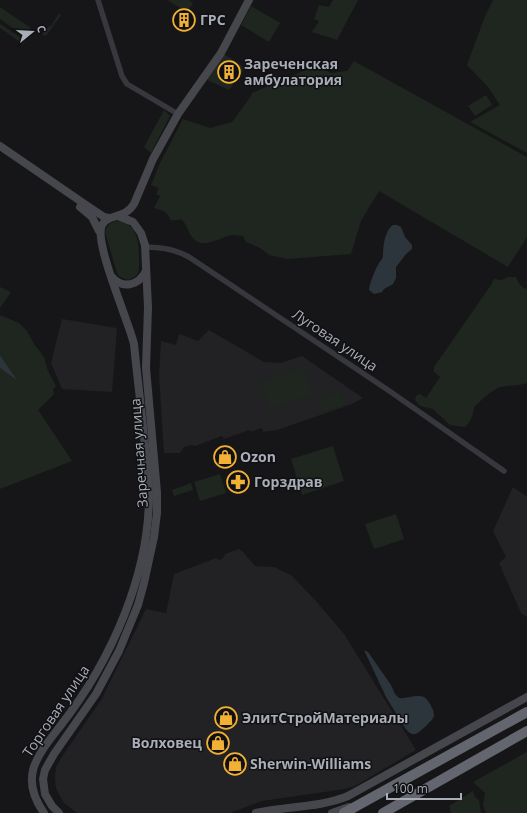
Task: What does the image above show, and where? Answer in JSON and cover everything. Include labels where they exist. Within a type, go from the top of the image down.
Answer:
[{"type":"highway","points":[[344,813],[527,712]]},
{"type":"highway","points":[[382,813],[527,731]]},
{"type":"street","points":[[98,0],[122,76],[127,84],[178,114]]},
{"type":"street","points":[[99,231],[104,221],[127,212],[134,204],[153,159],[178,114],[220,53],[249,0]]},
{"type":"street","points":[[0,146],[104,217],[109,218]]},
{"type":"street","points":[[0,152],[81,208],[92,217],[99,231]]},
{"type":"street","points":[[118,216],[133,222],[134,204]]},
{"type":"street","name":"Заречная улица","points":[[119,651],[138,605],[154,537],[157,513],[157,492],[146,368],[148,307],[146,247],[141,233],[133,222]]},
{"type":"street","name":"Заречная улица","points":[[99,231],[102,250],[134,344],[149,491],[147,535],[136,581],[110,647]]},
{"type":"street","name":"Луговая улица","points":[[146,247],[175,250],[189,257],[388,390],[504,471]]},
{"type":"street","points":[[111,276],[119,283],[130,284],[141,279],[146,271]]},
{"type":"street","name":"Торговая улица","points":[[45,813],[35,798],[31,786],[34,766],[42,750],[86,690],[110,647]]},
{"type":"street","name":"Торговая улица","points":[[59,813],[52,806],[43,788],[44,774],[48,763],[96,694],[119,651]]},
{"type":"street","points":[[256,813],[341,800],[527,697]]},
{"type":"street","points":[[332,813],[368,800]]},
{"type":"street","points":[[292,813],[318,804]]},
{"type":"street","points":[[45,813],[52,806]]},
{"type":"shaded area","points":[[168,0],[189,0],[193,3],[187,12]]},
{"type":"shaded area","points":[[333,0],[358,0],[337,40],[312,32],[319,21],[314,19],[319,5],[329,7]]},
{"type":"shaded area","points":[[493,0],[527,0],[527,153],[470,122],[500,105],[488,87],[467,65],[485,16]]},
{"type":"shaded area","points":[[251,6],[280,23],[269,42],[241,25]]},
{"type":"shaded area","points":[[0,7],[31,28],[27,34],[23,35],[0,19]]},
{"type":"shaded area","points":[[59,13],[61,15],[46,36],[42,34],[48,27],[51,26]]},
{"type":"shaded area","points":[[0,24],[26,41],[23,44],[0,28]]},
{"type":"shaded area","points":[[224,54],[242,66],[243,71],[229,90],[207,80]]},
{"type":"shaded area","points":[[354,61],[527,157],[527,237],[508,267],[379,191],[361,221],[351,254],[287,259],[269,255],[260,248],[246,242],[243,236],[234,235],[207,243],[197,242],[191,236],[181,219],[171,220],[165,212],[154,208],[160,196],[156,194],[159,188],[151,185],[160,163],[183,119],[210,128],[232,122],[252,93],[315,66],[331,73],[347,71]]},
{"type":"shaded area","points":[[486,95],[492,105],[475,116],[468,106]]},
{"type":"shaded area","points":[[164,110],[170,116],[151,153],[144,147]]},
{"type":"shaded area","points":[[118,221],[133,229],[137,239],[139,271],[136,276],[128,280],[120,277],[117,273],[105,232],[110,224]]},
{"type":"shaded area","points":[[393,225],[401,227],[405,237],[412,245],[412,249],[396,267],[396,278],[393,284],[384,289],[382,292],[374,294],[369,290],[370,285],[375,270],[383,257],[386,235]]},
{"type":"shaded area","points":[[508,277],[516,277],[521,286],[527,289],[527,383],[499,387],[493,390],[474,407],[469,423],[465,427],[450,425],[433,409],[420,406],[415,400],[417,395],[420,394],[426,398],[440,377],[434,372],[434,367],[494,279],[502,280]]},
{"type":"shaded area","points":[[0,287],[11,292],[0,308]]},
{"type":"shaded area","points":[[0,315],[19,323],[27,331],[34,344],[44,357],[48,371],[56,386],[53,390],[54,394],[38,410],[72,461],[0,489]]},
{"type":"shaded area","points":[[62,319],[117,328],[112,392],[62,389],[51,363]]},
{"type":"shaded area","points":[[209,330],[264,362],[281,363],[302,356],[363,398],[352,404],[277,430],[263,432],[262,428],[250,432],[249,430],[224,439],[222,436],[195,446],[192,445],[184,447],[180,453],[164,453],[159,375],[161,341],[176,345],[179,334],[198,341]]},
{"type":"shaded area","points":[[0,356],[1,357],[17,380],[0,368]]},
{"type":"shaded area","points":[[303,367],[312,394],[270,409],[260,382]]},
{"type":"shaded area","points":[[340,392],[345,404],[323,412],[318,400]]},
{"type":"shaded area","points":[[333,446],[344,481],[302,495],[291,459]]},
{"type":"shaded area","points":[[220,474],[226,493],[200,501],[194,482]]},
{"type":"shaded area","points":[[191,483],[193,490],[174,496],[172,490]]},
{"type":"shaded area","points":[[513,487],[527,497],[527,617],[521,613],[499,563],[506,557],[493,531]]},
{"type":"shaded area","points":[[396,514],[404,539],[374,549],[365,524]]},
{"type":"shaded area","points":[[239,549],[255,566],[274,567],[291,575],[316,601],[344,634],[416,750],[355,786],[345,789],[262,801],[230,813],[77,813],[64,803],[56,788],[56,767],[101,700],[146,609],[166,613],[174,574],[216,558],[219,560],[223,558],[225,554]]},
{"type":"shaded area","points":[[364,650],[368,652],[399,698],[421,696],[426,698],[429,702],[434,716],[427,725],[416,734],[411,734],[405,728],[386,697]]},
{"type":"shaded area","points":[[527,752],[527,813],[486,813],[483,805],[485,793],[473,782]]},
{"type":"shaded area","points":[[473,791],[475,797],[479,800],[481,813],[451,813],[449,806]]},
{"type":"place","name":"ГРС","points":[[184,20]]},
{"type":"place","name":"Зареченская амбулатория","points":[[229,72]]},
{"type":"place","name":"Ozon","points":[[225,457]]},
{"type":"place","name":"Горздрав","points":[[238,482]]},
{"type":"place","name":"ЭлитСтройМатериалы","points":[[226,718]]},
{"type":"place","name":"Волховец","points":[[218,743]]},
{"type":"place","name":"Sherwin-Williams","points":[[235,764]]}]
